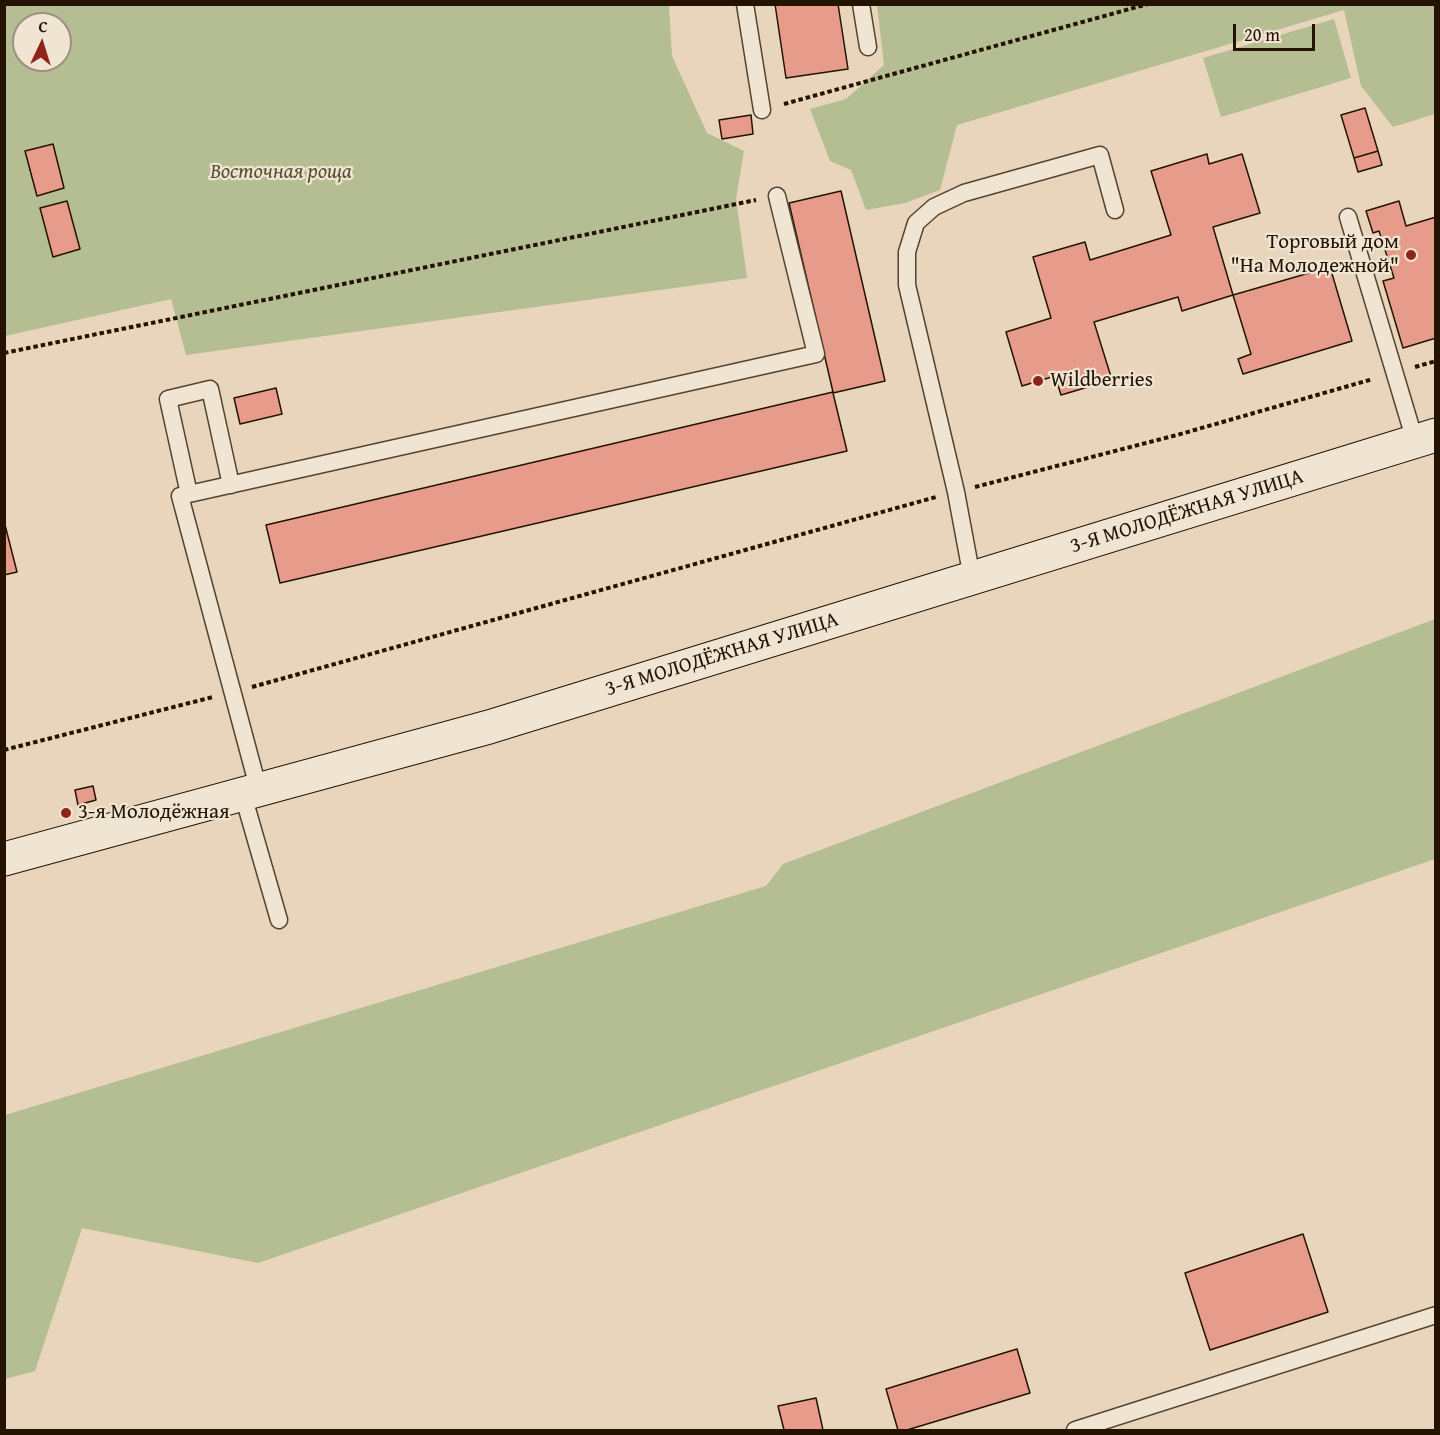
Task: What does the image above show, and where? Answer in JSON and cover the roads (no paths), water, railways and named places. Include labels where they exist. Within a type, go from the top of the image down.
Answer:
[{"type":"main road","name":"3-Я МОЛОДЁЖНАЯ УЛИЦА","points":[[4,859],[489,728],[1426,438]]},
{"type":"lane","points":[[746,4],[762,110]]},
{"type":"lane","points":[[861,4],[868,46]]},
{"type":"lane","points":[[972,578],[956,492],[906,285],[907,252],[916,224],[934,207],[964,193],[1100,155],[1115,210]]},
{"type":"lane","points":[[279,920],[251,793],[233,692],[180,496],[816,354],[777,196]]},
{"type":"lane","points":[[1348,217],[1395,373],[1426,438]]},
{"type":"lane","points":[[189,494],[168,399],[210,389],[231,485]]},
{"type":"lane","points":[[1075,1431],[1436,1315]]},
{"type":"place","name":"Торговый дом \"На Молодежной\"","points":[[1411,255]]},
{"type":"place","name":"Wildberries","points":[[1038,381]]},
{"type":"place","name":"3-я Молодёжная","points":[[66,813]]},
{"type":"park label","name":"Восточная роща","points":[[281,173]]}]
